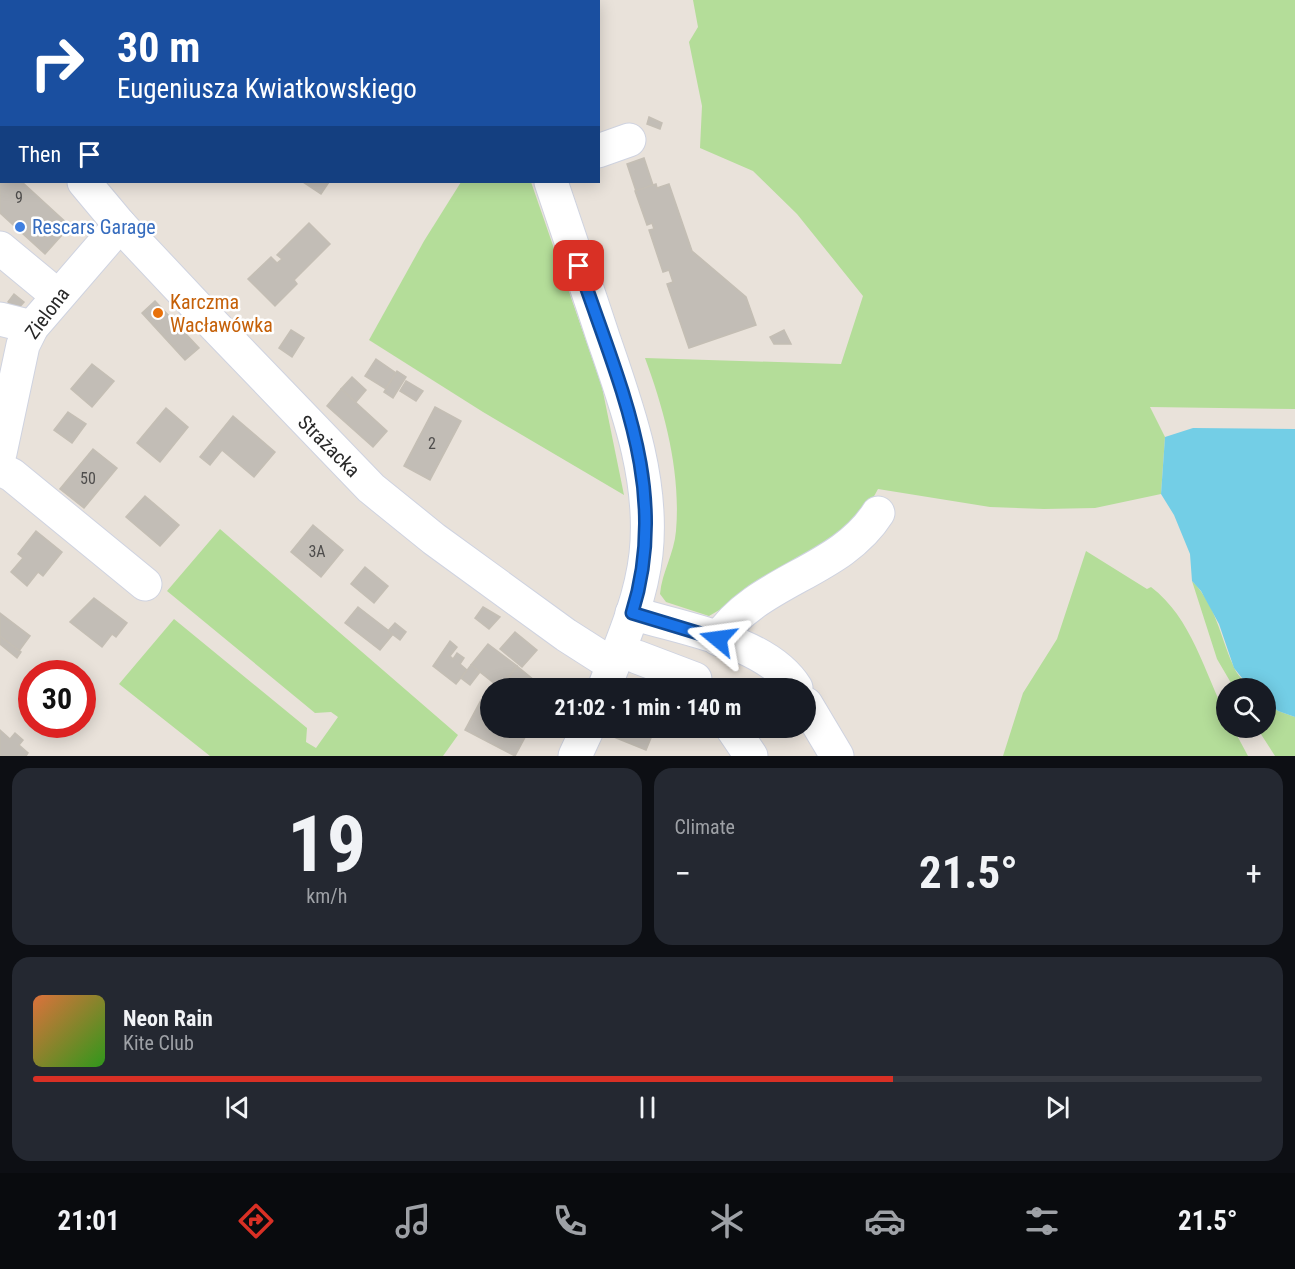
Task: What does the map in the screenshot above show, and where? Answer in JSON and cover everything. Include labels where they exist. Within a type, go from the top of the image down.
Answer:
[{"type":"street","points":[[600,150],[629,140]]},
{"type":"street","name":"Strażacka","points":[[85,183],[120,225],[324,442],[371,488],[434,540],[618,670],[664,678]]},
{"type":"street","points":[[551,183],[622,392],[645,479],[646,554],[618,670]]},
{"type":"street","name":"Zielona","points":[[0,453],[23,345],[32,327],[120,225]]},
{"type":"street","points":[[0,248],[58,296]]},
{"type":"street","points":[[0,319],[32,327]]},
{"type":"street","points":[[0,469],[12,475],[146,584]]},
{"type":"street","points":[[701,678],[713,637],[752,602],[849,545],[865,532],[878,513]]},
{"type":"street","points":[[632,613],[713,637],[763,655],[788,678]]},
{"type":"street","points":[[816,721],[837,756]]},
{"type":"street","points":[[575,756],[583,738]]},
{"type":"street","points":[[739,738],[751,756]]},
{"type":"green space","points":[[693,0],[1295,0],[1295,409],[1150,407],[1165,437],[1161,494],[1095,508],[990,507],[878,489],[864,510],[826,547],[803,563],[709,616],[666,602],[660,594],[675,539],[676,487],[665,421],[645,358],[841,364],[863,296],[797,214],[753,171],[700,148],[702,106],[689,42],[698,27]]},
{"type":"green space","points":[[460,183],[531,183],[602,387],[624,495],[483,412],[369,340],[424,241]]},
{"type":"green space","points":[[220,529],[458,735],[443,756],[210,756],[119,684],[174,619],[307,728],[306,742],[316,748],[338,717],[331,712],[315,713],[167,591]]},
{"type":"green space","points":[[1086,551],[1147,589],[1151,587],[1177,614],[1187,630],[1216,693],[1216,738],[1238,738],[1248,756],[1003,756],[1023,693],[1057,639]]},
{"type":"green space","points":[[1192,581],[1207,600],[1234,668],[1241,678],[1228,678],[1217,659]]},
{"type":"green space","points":[[1276,710],[1295,717],[1295,756],[1275,756],[1263,738],[1276,738]]},
{"type":"water","points":[[1193,428],[1295,429],[1295,717],[1276,710],[1276,678],[1242,678],[1234,668],[1219,624],[1201,591],[1192,581],[1190,554],[1174,515],[1161,494],[1165,437]]},
{"type":"building","points":[[649,117],[662,123],[660,129],[647,124]]},
{"type":"building","points":[[644,158],[653,185],[636,191],[627,164]]},
{"type":"building","points":[[0,183],[23,183],[70,226],[45,254],[0,213]]},
{"type":"building","points":[[304,183],[328,183],[321,194]]},
{"type":"building","points":[[656,184],[657,188],[669,184],[692,251],[746,297],[756,325],[689,348],[667,284],[673,282],[669,270],[663,272],[649,230],[654,229],[652,223],[647,225],[635,191]]},
{"type":"building","points":[[309,223],[330,244],[294,280],[297,284],[275,306],[248,279],[271,257],[277,263],[282,259],[277,255]]},
{"type":"building","points":[[14,294],[24,302],[17,310],[8,302]]},
{"type":"building","points":[[155,301],[199,348],[185,360],[142,313]]},
{"type":"building","points":[[291,330],[304,338],[292,357],[279,348]]},
{"type":"building","points":[[784,330],[791,344],[774,344],[770,337]]},
{"type":"building","points":[[376,359],[396,373],[386,389],[365,376]]},
{"type":"building","points":[[92,364],[114,381],[92,407],[71,389]]},
{"type":"building","points":[[397,371],[406,377],[393,398],[384,392]]},
{"type":"building","points":[[352,377],[366,390],[356,402],[341,389]]},
{"type":"building","points":[[406,381],[423,391],[416,401],[400,391]]},
{"type":"building","points":[[341,389],[387,431],[373,447],[327,406]]},
{"type":"building","points":[[435,407],[461,421],[430,480],[404,466]]},
{"type":"building","points":[[166,408],[188,427],[160,462],[137,443]]},
{"type":"building","points":[[68,412],[86,424],[72,443],[54,430]]},
{"type":"building","points":[[233,416],[275,452],[254,477],[222,450],[210,465],[200,457]]},
{"type":"building","points":[[93,449],[117,468],[84,508],[60,489]]},
{"type":"building","points":[[145,496],[179,525],[160,546],[126,517]]},
{"type":"building","points":[[313,525],[343,550],[321,577],[291,552]]},
{"type":"building","points":[[36,531],[62,552],[43,576],[38,572],[27,586],[11,572],[23,558],[18,554]]},
{"type":"building","points":[[365,567],[388,586],[374,603],[351,584]]},
{"type":"building","points":[[94,598],[127,623],[116,637],[112,634],[102,647],[70,622]]},
{"type":"building","points":[[358,607],[393,634],[380,650],[345,623]]},
{"type":"building","points":[[483,607],[500,617],[489,629],[475,618]]},
{"type":"building","points":[[0,613],[30,636],[19,651],[0,636]]},
{"type":"building","points":[[395,623],[406,632],[400,640],[388,631]]},
{"type":"building","points":[[515,632],[537,650],[522,667],[500,649]]},
{"type":"building","points":[[0,636],[21,652],[17,658],[0,644]]},
{"type":"building","points":[[450,641],[457,647],[450,656],[453,659],[457,653],[464,658],[460,664],[467,670],[456,684],[433,666]]},
{"type":"building","points":[[488,644],[517,666],[508,678],[487,678],[471,665]]},
{"type":"building","points":[[471,665],[480,672],[470,685],[461,678]]},
{"type":"building","points":[[517,666],[532,678],[508,678]]},
{"type":"building","points":[[480,702],[480,738],[465,730]]},
{"type":"building","points":[[0,730],[10,739],[15,733],[23,740],[19,745],[28,753],[26,756],[0,756]]},
{"type":"building","points":[[480,738],[525,738],[515,756]]},
{"type":"building","points":[[616,738],[651,738],[646,750]]},
{"type":"place","name":"Rescars Garage","points":[[20,227]]},
{"type":"place","name":"Karczma Wacławówka","points":[[158,313]]},
{"type":"route","points":[[579,266],[622,392],[640,453],[645,479],[646,554],[632,613],[718,639]]}]
